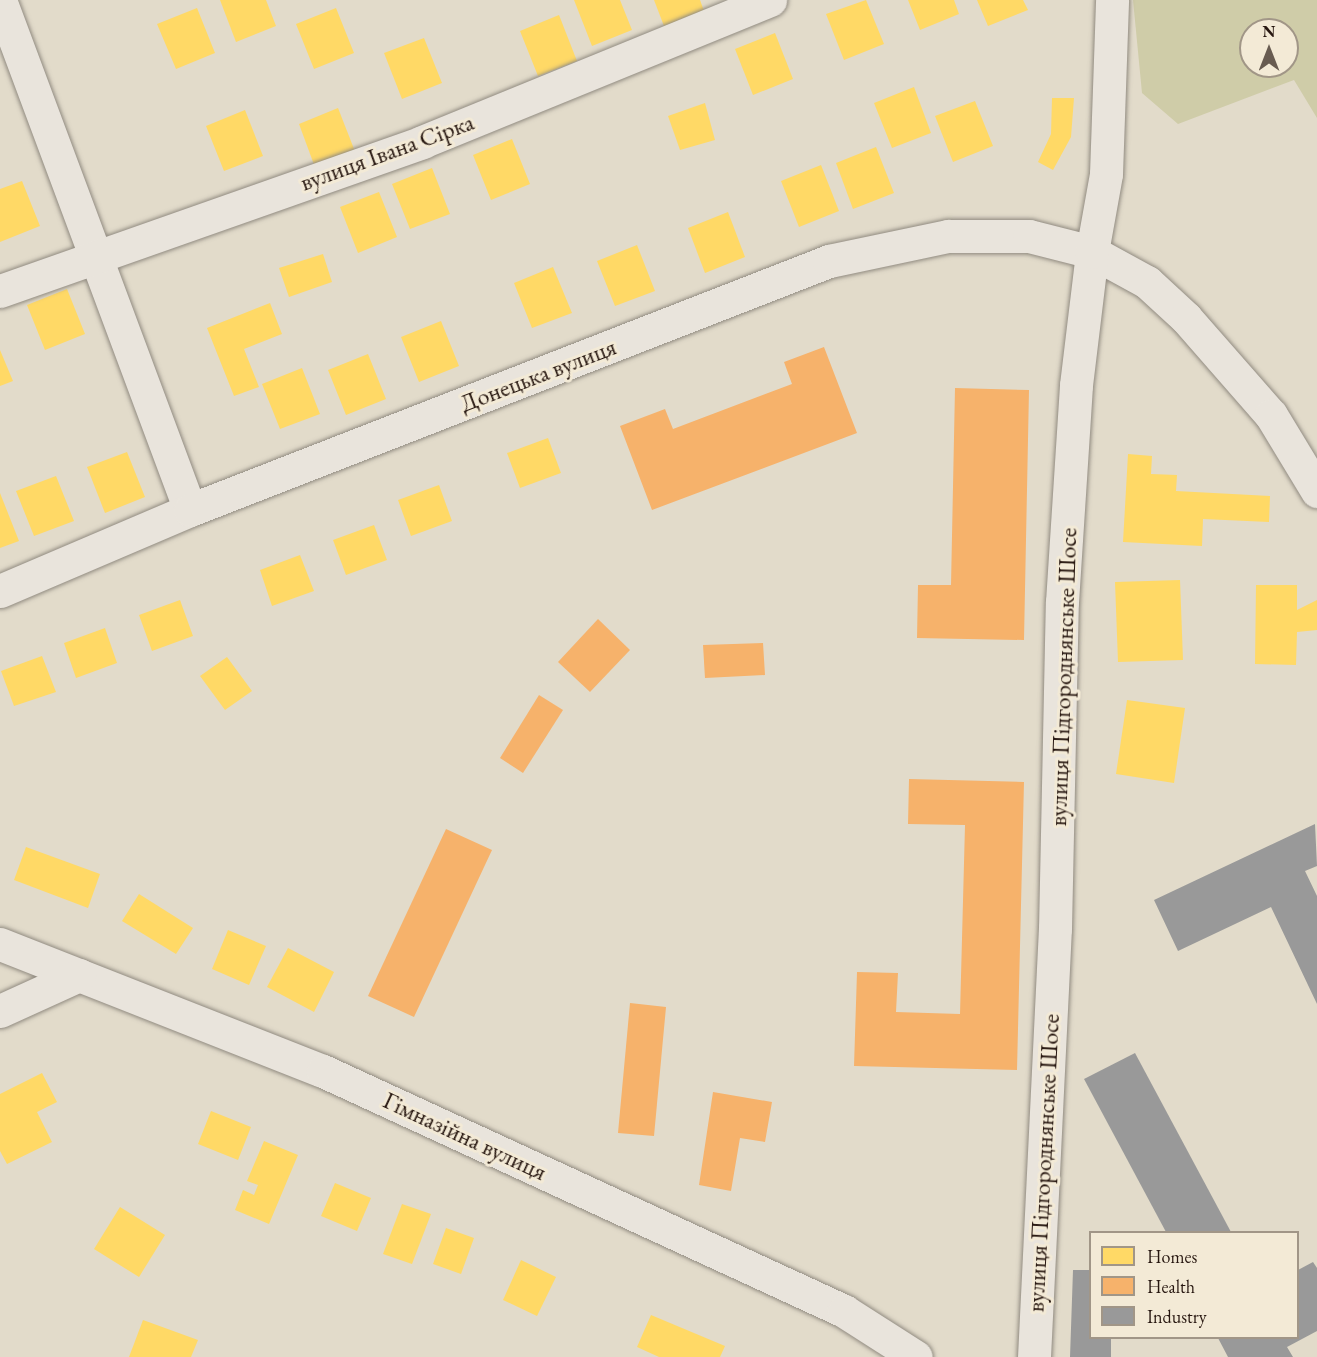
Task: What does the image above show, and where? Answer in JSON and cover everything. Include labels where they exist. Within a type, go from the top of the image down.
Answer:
[{"type":"street","name":"вулиця Івана Сірка","points":[[0,291],[94,255],[422,142],[770,0]]},
{"type":"street","name":"вулиця Підгороднянське Шосе","points":[[1034,1357],[1056,929],[1062,602],[1076,385],[1092,252],[1106,174],[1112,0]]},
{"type":"street","points":[[8,5],[94,255],[190,510]]},
{"type":"street","name":"Донецька вулиця","points":[[0,591],[190,510],[829,261],[948,236],[1029,236],[1092,252],[1147,282],[1186,318],[1271,415],[1317,492]]},
{"type":"street","name":"Гімназійна вулиця","points":[[0,944],[355,1086],[844,1311],[916,1357]]},
{"type":"street","points":[[0,1011],[79,975]]},
{"type":"shaded area","points":[[1133,0],[1317,0],[1317,118],[1294,80],[1178,124],[1142,93]]},
{"type":"building: Homes","points":[[220,0],[266,0],[276,26],[236,42]]},
{"type":"building: Homes","points":[[574,0],[620,0],[632,30],[592,46]]},
{"type":"building: Homes","points":[[654,0],[700,0],[704,11],[664,26]]},
{"type":"building: Homes","points":[[866,0],[884,44],[844,60],[826,14]]},
{"type":"building: Homes","points":[[908,0],[954,0],[959,14],[920,30]]},
{"type":"building: Homes","points":[[977,0],[1023,0],[1028,10],[988,26]]},
{"type":"building: Homes","points":[[197,8],[215,53],[176,69],[157,24]]},
{"type":"building: Homes","points":[[336,8],[354,53],[314,69],[296,24]]},
{"type":"building: Homes","points":[[559,15],[577,61],[538,76],[520,31]]},
{"type":"building: Homes","points":[[775,33],[793,79],[753,95],[735,49]]},
{"type":"building: Homes","points":[[424,38],[442,83],[402,99],[384,53]]},
{"type":"building: Homes","points":[[914,87],[931,133],[892,148],[874,103]]},
{"type":"building: Homes","points":[[1052,98],[1074,98],[1071,137],[1053,170],[1038,162],[1051,134]]},
{"type":"building: Homes","points":[[975,101],[993,146],[953,162],[935,116]]},
{"type":"building: Homes","points":[[705,103],[715,140],[680,150],[668,116]]},
{"type":"building: Homes","points":[[338,108],[356,154],[316,170],[299,124]]},
{"type":"building: Homes","points":[[245,110],[263,156],[224,171],[206,126]]},
{"type":"building: Homes","points":[[512,139],[530,184],[491,200],[473,155]]},
{"type":"building: Homes","points":[[876,147],[894,193],[853,209],[836,163]]},
{"type":"building: Homes","points":[[821,165],[839,211],[799,227],[781,181]]},
{"type":"building: Homes","points":[[432,168],[450,214],[410,229],[392,184]]},
{"type":"building: Homes","points":[[22,181],[40,226],[0,242],[0,189]]},
{"type":"building: Homes","points":[[379,192],[397,237],[358,253],[340,207]]},
{"type":"building: Homes","points":[[728,212],[745,257],[705,273],[688,228]]},
{"type":"building: Homes","points":[[637,245],[655,291],[615,306],[597,261]]},
{"type":"building: Homes","points":[[323,254],[332,282],[289,297],[279,268]]},
{"type":"building: Homes","points":[[553,267],[572,313],[532,328],[514,283]]},
{"type":"building: Homes","points":[[67,289],[85,334],[45,350],[27,305]]},
{"type":"building: Homes","points":[[270,303],[282,334],[244,349],[259,387],[234,396],[207,328]]},
{"type":"building: Homes","points":[[441,321],[459,366],[419,382],[401,337]]},
{"type":"building: Homes","points":[[0,350],[13,381],[0,386]]},
{"type":"building: Homes","points":[[368,354],[386,399],[346,415],[328,370]]},
{"type":"building: Homes","points":[[302,368],[320,414],[280,429],[262,384]]},
{"type":"building: Homes","points":[[548,438],[561,473],[520,488],[507,453]]},
{"type":"building: Homes","points":[[127,452],[145,497],[105,513],[87,467]]},
{"type":"building: Homes","points":[[1128,454],[1152,456],[1151,474],[1177,475],[1176,491],[1270,496],[1269,522],[1203,519],[1202,546],[1123,542]]},
{"type":"building: Homes","points":[[56,476],[74,521],[34,536],[16,491]]},
{"type":"building: Homes","points":[[439,485],[452,521],[411,536],[398,500]]},
{"type":"building: Homes","points":[[0,493],[19,541],[0,548]]},
{"type":"building: Homes","points":[[374,525],[387,560],[346,575],[333,540]]},
{"type":"building: Homes","points":[[300,555],[314,591],[272,606],[260,570]]},
{"type":"building: Homes","points":[[1180,580],[1183,660],[1118,662],[1115,582]]},
{"type":"building: Homes","points":[[1256,585],[1297,585],[1297,610],[1317,600],[1317,630],[1297,632],[1296,665],[1255,664]]},
{"type":"building: Homes","points":[[180,600],[193,636],[152,651],[139,615]]},
{"type":"building: Homes","points":[[105,628],[117,663],[76,678],[64,643]]},
{"type":"building: Homes","points":[[42,656],[56,692],[14,706],[1,671]]},
{"type":"building: Homes","points":[[227,657],[252,691],[225,710],[200,676]]},
{"type":"building: Homes","points":[[1127,700],[1185,708],[1174,783],[1116,774]]},
{"type":"building: Homes","points":[[26,847],[100,874],[88,908],[14,880]]},
{"type":"building: Homes","points":[[139,894],[193,928],[176,954],[122,921]]},
{"type":"building: Homes","points":[[228,930],[266,946],[249,985],[212,969]]},
{"type":"building: Homes","points":[[288,948],[334,972],[314,1012],[267,987]]},
{"type":"building: Homes","points":[[42,1073],[57,1102],[37,1112],[52,1142],[7,1164],[0,1151],[0,1094]]},
{"type":"building: Homes","points":[[211,1111],[251,1127],[238,1160],[198,1144]]},
{"type":"building: Homes","points":[[264,1141],[298,1155],[269,1224],[235,1210],[243,1190],[254,1195],[258,1185],[247,1181]]},
{"type":"building: Homes","points":[[335,1183],[371,1198],[357,1231],[321,1216]]},
{"type":"building: Homes","points":[[402,1204],[431,1214],[412,1264],[383,1254]]},
{"type":"building: Homes","points":[[120,1207],[165,1235],[139,1277],[94,1249]]},
{"type":"building: Homes","points":[[446,1228],[474,1238],[461,1274],[433,1264]]},
{"type":"building: Homes","points":[[521,1260],[556,1277],[537,1316],[503,1300]]},
{"type":"building: Homes","points":[[651,1315],[725,1346],[720,1357],[659,1357],[637,1347]]},
{"type":"building: Homes","points":[[143,1320],[198,1340],[191,1357],[129,1357]]},
{"type":"building: Health","points":[[824,347],[857,433],[652,510],[620,426],[665,409],[673,429],[792,384],[784,362]]},
{"type":"building: Health","points":[[955,388],[1029,390],[1024,640],[917,638],[918,585],[951,585]]},
{"type":"building: Health","points":[[598,619],[630,650],[590,692],[558,662]]},
{"type":"building: Health","points":[[763,643],[765,675],[705,678],[703,645]]},
{"type":"building: Health","points":[[539,695],[563,710],[523,773],[500,758]]},
{"type":"building: Health","points":[[909,779],[1024,782],[1017,1070],[854,1066],[857,972],[898,973],[896,1012],[960,1014],[965,825],[908,824]]},
{"type":"building: Health","points":[[446,829],[492,850],[414,1017],[368,996]]},
{"type":"building: Health","points":[[630,1003],[666,1007],[654,1136],[618,1133]]},
{"type":"building: Health","points":[[713,1092],[772,1102],[765,1142],[740,1138],[731,1191],[699,1185]]},
{"type":"building: Industry","points":[[1315,824],[1317,866],[1305,871],[1317,896],[1317,1004],[1271,907],[1178,951],[1154,900]]},
{"type":"building: Industry","points":[[1135,1053],[1230,1231],[1165,1231],[1084,1079]]},
{"type":"building: Industry","points":[[1313,1262],[1317,1268],[1317,1331],[1287,1347],[1293,1357],[1228,1357],[1219,1339],[1299,1339],[1299,1269]]},
{"type":"building: Industry","points":[[1073,1270],[1089,1270],[1089,1339],[1111,1339],[1111,1357],[1070,1357]]}]
